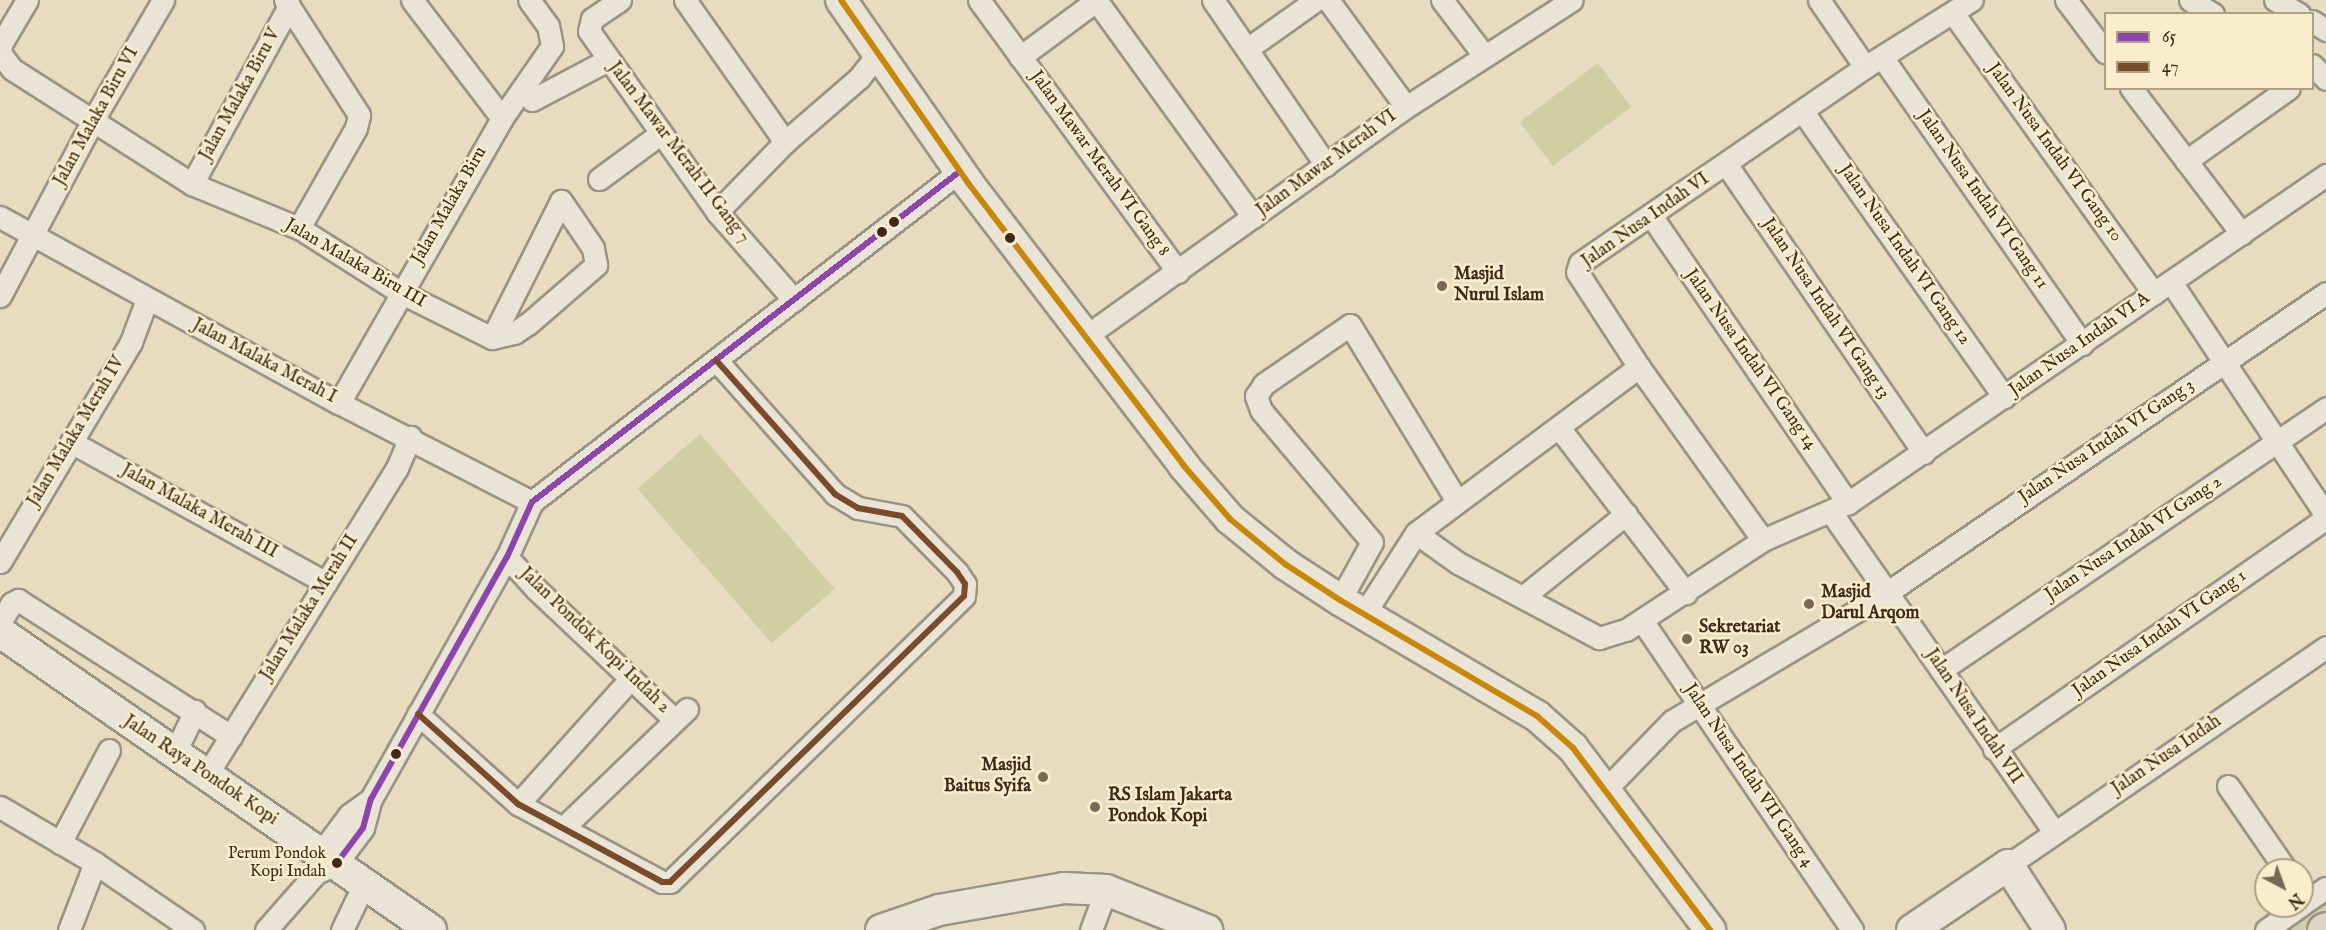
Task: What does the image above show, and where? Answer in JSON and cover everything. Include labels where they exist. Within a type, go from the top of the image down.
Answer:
[{"type":"street","name":"Jalan Malaka Biru III","points":[[27,0],[1,44],[5,62],[192,184],[299,228],[400,292],[492,338]]},
{"type":"street","name":"Jalan Malaka Biru VI","points":[[0,296],[93,120],[163,0]]},
{"type":"street","points":[[412,0],[502,118]]},
{"type":"street","name":"Jalan Malaka Biru","points":[[339,403],[400,292],[502,118],[552,46],[548,26],[529,0]]},
{"type":"street","name":"Jalan Mawar Merah II Gang 7","points":[[620,0],[589,22],[589,31],[717,212],[794,300]]},
{"type":"street","points":[[685,0],[786,142]]},
{"type":"street","points":[[841,0],[879,52],[959,172],[1184,466],[1230,519],[1285,564],[1352,607],[1537,716],[1573,747],[1710,930]]},
{"type":"street","name":"Jalan Mawar Merah VI Gang 8","points":[[979,0],[1178,272]]},
{"type":"street","points":[[1020,57],[1097,0],[1253,217]]},
{"type":"street","points":[[1213,0],[1326,165]]},
{"type":"street","points":[[1247,49],[1316,0]]},
{"type":"street","points":[[1328,0],[1406,107]]},
{"type":"street","points":[[1442,0],[1483,54]]},
{"type":"street","name":"Jalan Nusa Indah VI Gang 11","points":[[1819,0],[1873,62],[2082,344]]},
{"type":"street","name":"Jalan Nusa Indah VI","points":[[1639,367],[1577,272],[1580,264],[1652,217],[1873,62],[1972,0]]},
{"type":"street","points":[[2066,0],[2104,50]]},
{"type":"street","points":[[2190,0],[2210,12]]},
{"type":"street","points":[[2275,0],[2296,12]]},
{"type":"street","points":[[287,3],[359,115],[357,128],[299,228]]},
{"type":"street","name":"Jalan Malaka Biru V","points":[[192,184],[287,3]]},
{"type":"street","name":"Jalan Mawar Merah VI","points":[[1086,336],[1406,107],[1560,3]]},
{"type":"street","name":"Jalan Nusa Indah VI Gang 10","points":[[1953,13],[2163,288],[2224,361],[2326,517]]},
{"type":"street","points":[[717,212],[786,142],[859,78],[879,52]]},
{"type":"street","points":[[532,100],[608,60]]},
{"type":"street","points":[[2136,90],[2186,161],[2242,234]]},
{"type":"street","points":[[2186,161],[2286,90]]},
{"type":"street","name":"Jalan Nusa Indah VI Gang 12","points":[[1803,112],[2004,398]]},
{"type":"street","points":[[599,179],[660,134]]},
{"type":"street","name":"Jalan Nusa Indah VI Gang 13","points":[[1726,164],[1924,453]]},
{"type":"street","points":[[266,930],[324,864],[363,828],[371,799],[507,557],[532,502],[959,172]]},
{"type":"street","name":"Jalan Nusa Indah VI A","points":[[1416,533],[1458,563],[1524,596],[1599,638],[1643,622],[1763,540],[1840,507],[1924,453],[2326,175]]},
{"type":"street","points":[[561,201],[593,248],[596,265],[529,323],[514,333],[492,338],[561,201]]},
{"type":"street","name":"Jalan Malaka Merah I","points":[[0,217],[339,403],[410,437],[532,502]]},
{"type":"street","name":"Jalan Nusa Indah VI Gang 14","points":[[1652,217],[1840,507]]},
{"type":"street","name":"Jalan Nusa Indah VI Gang 3","points":[[1606,789],[1656,734],[1888,592],[2326,293]]},
{"type":"street","name":"Jalan Malaka Merah IV","points":[[0,562],[131,342],[147,299]]},
{"type":"street","points":[[1352,607],[1372,546],[1261,410],[1256,396],[1264,384],[1350,325],[1457,501]]},
{"type":"street","points":[[417,714],[518,804],[565,826],[662,882],[670,882],[966,590],[957,572],[902,516],[858,508],[835,494],[716,360]]},
{"type":"street","points":[[1352,607],[1416,533],[1457,501],[1560,429],[1639,367],[1763,540]]},
{"type":"street","name":"Jalan Nusa Indah VI Gang 2","points":[[1941,670],[2326,408]]},
{"type":"street","points":[[1560,429],[1686,593]]},
{"type":"street","name":"Jalan Malaka Merah II","points":[[206,776],[397,468],[410,437]]},
{"type":"street","name":"Jalan Malaka Merah III","points":[[71,442],[326,583]]},
{"type":"street","name":"Jalan Nusa Indah VII","points":[[1840,507],[1888,592],[1994,749],[2054,832]]},
{"type":"street","points":[[1524,596],[1626,514]]},
{"type":"street","name":"Jalan Nusa Indah VI Gang 1","points":[[1994,749],[2326,517]]},
{"type":"street","name":"Jalan Pondok Kopi Indah 2","points":[[507,557],[536,589],[630,679],[680,714],[565,826]]},
{"type":"street","points":[[0,622],[12,603],[18,600],[231,736]]},
{"type":"street","name":"Jalan Nusa Indah VII Gang 4","points":[[1643,622],[1852,930]]},
{"type":"street","name":"Jalan Raya Pondok Kopi","points":[[0,632],[206,776],[324,864],[364,884],[431,930]]},
{"type":"street","name":"Jalan Nusa Indah","points":[[2008,865],[2326,646]]},
{"type":"street","points":[[518,804],[630,679]]},
{"type":"street","points":[[174,754],[195,711]]},
{"type":"street","points":[[60,843],[109,750]]},
{"type":"street","points":[[2228,786],[2278,858]]},
{"type":"street","points":[[0,809],[95,862],[192,930]]},
{"type":"street","points":[[69,930],[95,862]]},
{"type":"street","points":[[1912,930],[2008,865],[2050,930]]},
{"type":"street","points":[[342,930],[364,884]]},
{"type":"street","points":[[881,930],[935,920],[1064,888],[1106,890],[1207,930]]},
{"type":"street","points":[[1091,930],[1106,890]]},
{"type":"street","points":[[2266,930],[2281,918]]},
{"type":"shaded area","points":[[1598,63],[1631,107],[1553,166],[1520,122]]},
{"type":"shaded area","points":[[700,434],[834,589],[772,643],[637,488]]},
{"type":"shaded area","points":[[2326,888],[2326,929],[2266,930],[2283,918],[2314,918],[2314,896]]},
{"type":"transit line","points":[[841,0],[968,183],[1184,466],[1230,519],[1285,564],[1340,600],[1537,716],[1573,748],[1710,930]]},
{"type":"transit line","name":"65","points":[[336,864],[363,828],[371,799],[507,557],[532,502],[959,172]]},
{"type":"transit line","name":"47","points":[[418,714],[518,804],[662,882],[670,882],[964,596],[965,584],[957,572],[902,516],[858,508],[835,494],[716,360]]},
{"type":"place","name":"Masjid Nurul Islam","points":[[1442,286]]},
{"type":"place","name":"Masjid Darul Arqom","points":[[1809,604]]},
{"type":"place","name":"Sekretariat RW 03","points":[[1687,639]]},
{"type":"place","name":"Masjid Baitus Syifa","points":[[1043,777]]},
{"type":"place","name":"RS Islam Jakarta Pondok Kopi","points":[[1095,807]]},
{"type":"place","name":"Perum Pondok Kopi Indah","points":[[337,863]]}]
